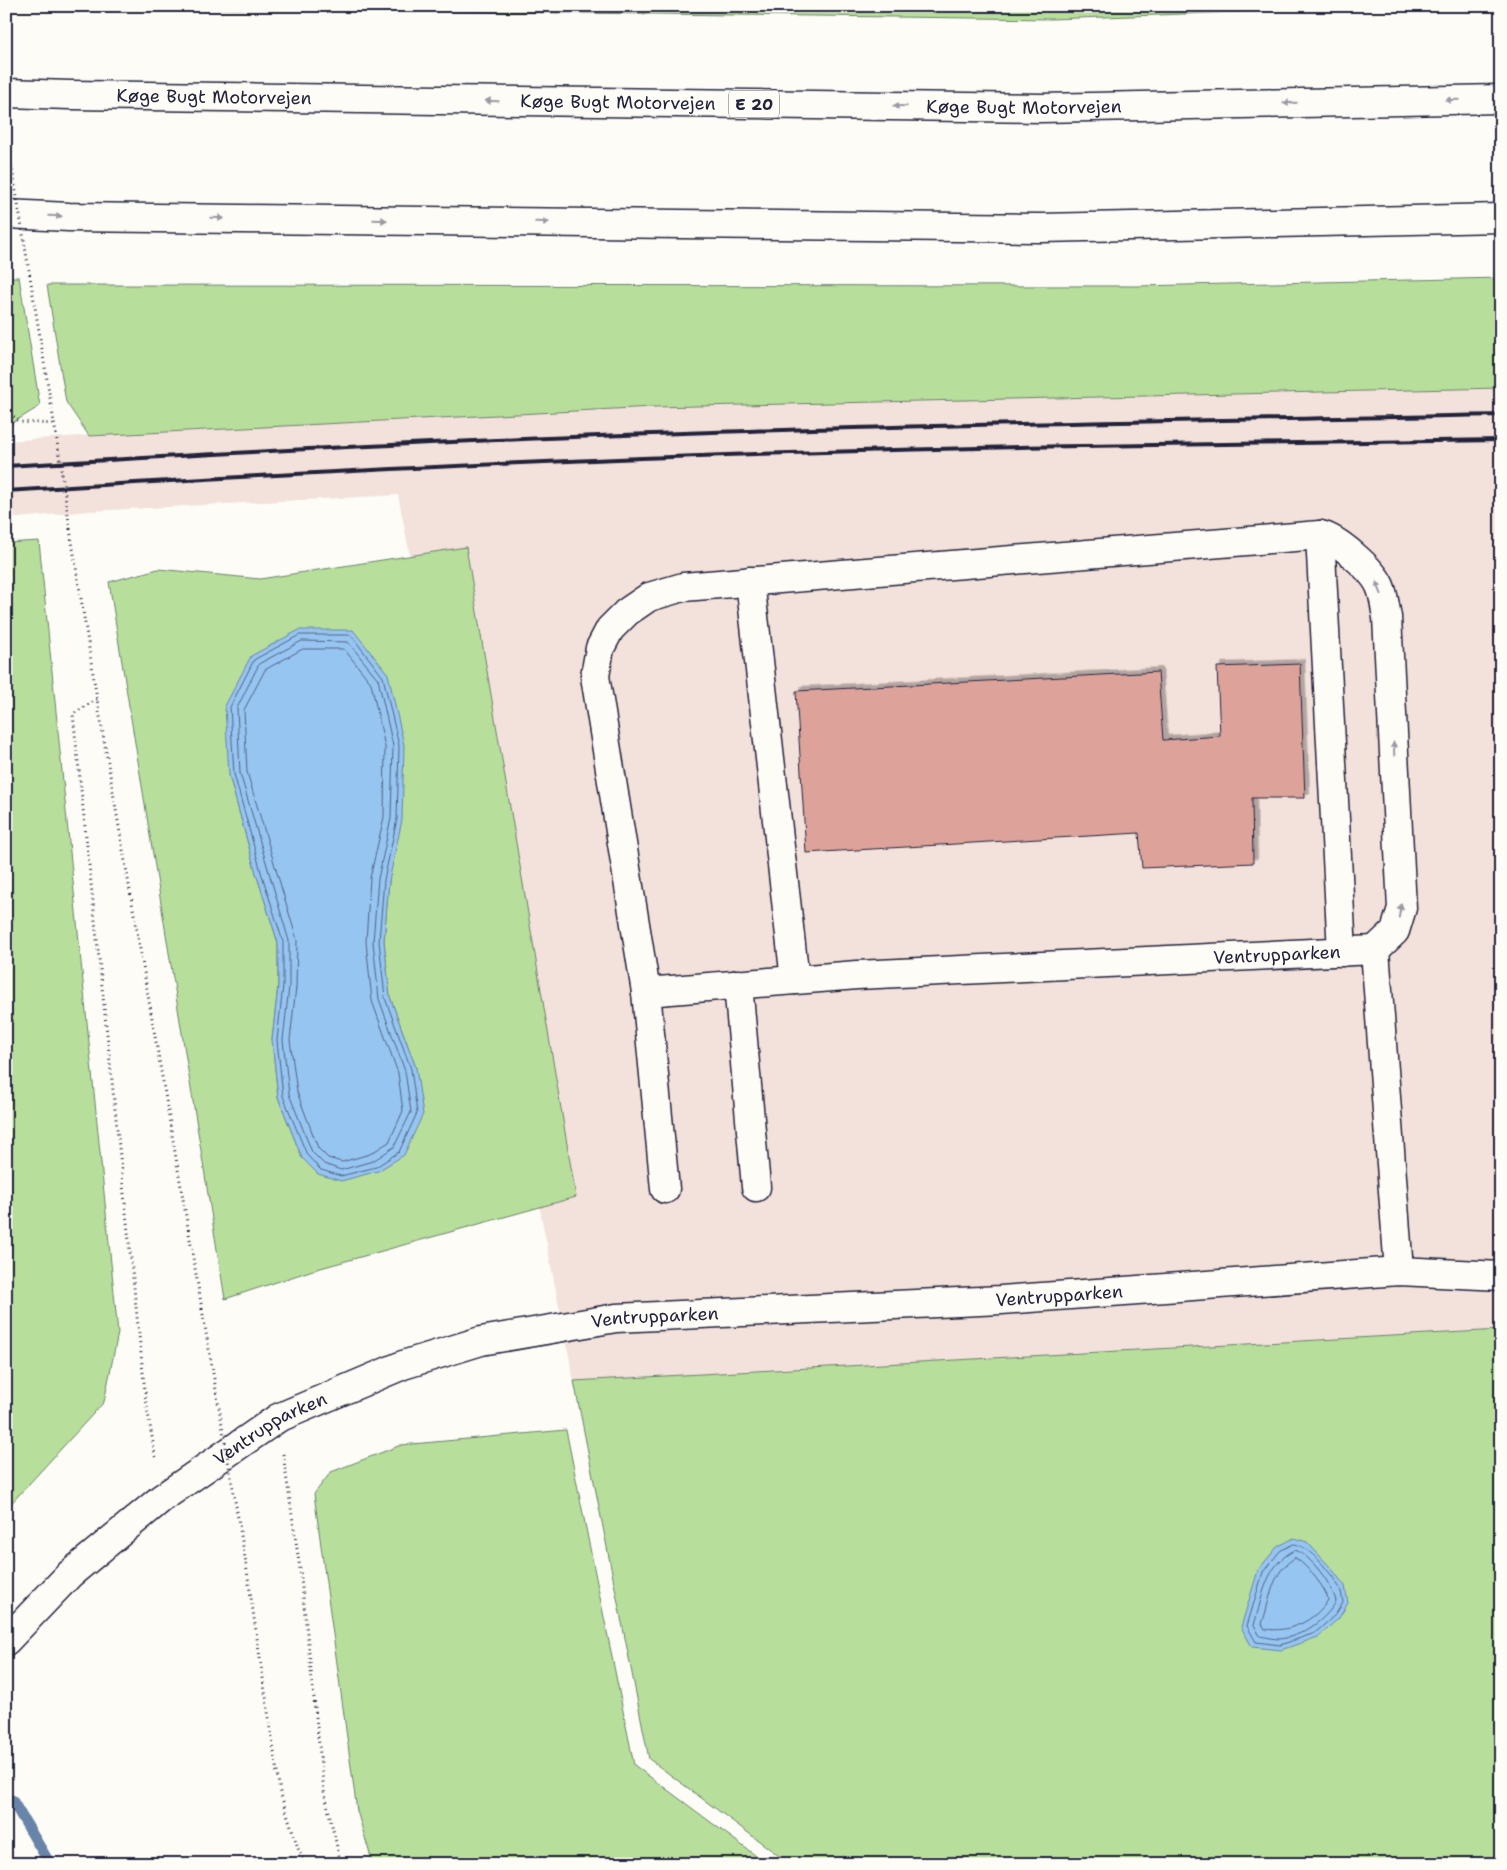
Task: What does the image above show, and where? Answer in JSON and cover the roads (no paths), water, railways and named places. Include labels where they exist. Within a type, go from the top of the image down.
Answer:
[{"type":"main road","name":"Køge Bugt Motorvejen","points":[[6,93],[1041,108],[1501,99]]},
{"type":"main road","points":[[6,214],[1040,228],[1501,218]]},
{"type":"main road","points":[[1320,535],[1342,952]]},
{"type":"main road","points":[[665,1190],[646,992],[595,676],[600,648],[610,629],[626,612],[648,597],[683,587],[1320,535],[1327,536],[1362,564],[1380,585],[1387,617],[1402,908],[1395,931],[1375,950],[1399,1271]]},
{"type":"main road","points":[[750,581],[795,980]]},
{"type":"main road","name":"Ventrupparken","points":[[646,992],[857,975],[1375,950]]},
{"type":"main road","points":[[738,984],[756,1188]]},
{"type":"main road","name":"Ventrupparken","points":[[6,1641],[70,1574],[162,1498],[278,1418],[403,1365],[481,1341],[616,1318],[1001,1300],[1399,1271],[1501,1276]]},
{"type":"water","points":[[299,630],[353,630],[388,674],[404,745],[402,820],[389,881],[384,941],[390,997],[416,1068],[423,1114],[404,1155],[378,1171],[341,1181],[318,1174],[302,1158],[278,1097],[272,1040],[278,986],[278,943],[256,873],[229,775],[225,706],[251,656]]},
{"type":"water","points":[[1294,1538],[1307,1542],[1331,1568],[1345,1586],[1348,1603],[1339,1618],[1318,1637],[1281,1650],[1252,1647],[1241,1627],[1258,1570],[1277,1547]]},
{"type":"waterway","points":[[12,1800],[50,1864]]},
{"type":"railway","points":[[6,466],[563,437],[937,426],[1501,415]]},
{"type":"railway","points":[[6,491],[386,469],[640,458],[1020,447],[1501,440]]}]
